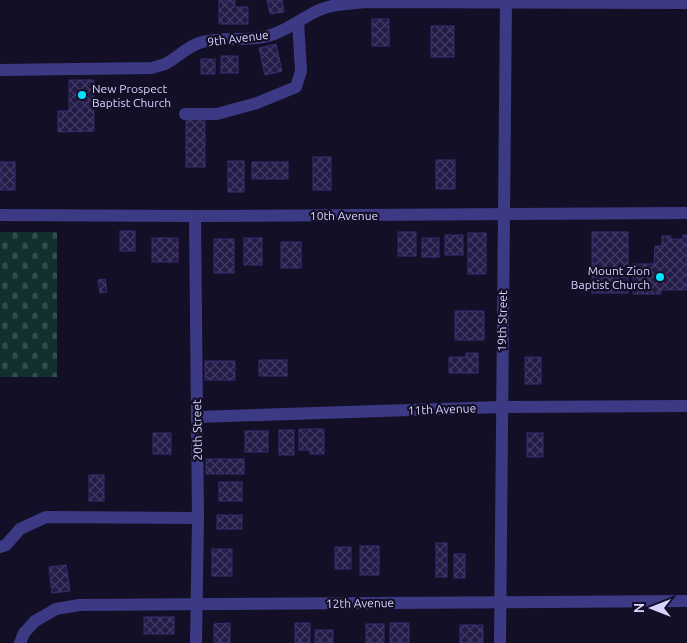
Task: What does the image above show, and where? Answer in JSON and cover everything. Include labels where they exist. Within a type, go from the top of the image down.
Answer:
[{"type":"street","name":"19th Street","points":[[500,643],[506,1]]},
{"type":"street","name":"9th Avenue","points":[[0,70],[152,68],[166,64],[192,46],[200,43],[269,36],[328,6],[365,2],[687,3]]},
{"type":"street","points":[[185,114],[217,114],[257,103],[296,87],[301,71],[298,22]]},
{"type":"street","name":"10th Avenue","points":[[0,216],[687,212]]},
{"type":"street","name":"20th Street","points":[[194,216],[198,518],[196,643]]},
{"type":"street","name":"11th Avenue","points":[[197,417],[501,407],[687,406]]},
{"type":"street","points":[[0,547],[6,545],[20,529],[46,517],[198,518]]},
{"type":"street","name":"12th Avenue","points":[[20,643],[24,633],[36,621],[56,609],[79,605],[687,601]]},
{"type":"green space","points":[[0,232],[57,232],[57,377],[0,377]]},
{"type":"building","points":[[219,0],[235,0],[235,7],[248,7],[248,24],[219,24]]},
{"type":"building","points":[[267,0],[282,0],[284,12],[270,14]]},
{"type":"building","points":[[372,19],[389,19],[389,46],[372,46]]},
{"type":"building","points":[[431,26],[454,26],[454,57],[431,57]]},
{"type":"building","points":[[276,44],[282,71],[265,75],[259,48]]},
{"type":"building","points":[[221,56],[238,56],[238,73],[221,73]]},
{"type":"building","points":[[201,59],[215,59],[215,74],[201,74]]},
{"type":"building","name":"New Prospect Baptist Church","points":[[69,80],[94,80],[94,131],[58,132],[58,111],[69,111]]},
{"type":"building","points":[[186,119],[205,119],[205,167],[186,167]]},
{"type":"building","points":[[313,157],[331,157],[331,190],[313,190]]},
{"type":"building","points":[[436,160],[455,160],[455,189],[436,189]]},
{"type":"building","points":[[228,161],[244,161],[244,192],[228,192]]},
{"type":"building","points":[[0,162],[15,162],[15,190],[0,190]]},
{"type":"building","points":[[252,162],[288,162],[288,179],[252,179]]},
{"type":"building","points":[[120,231],[135,231],[135,251],[120,251]]},
{"type":"building","points":[[398,232],[416,232],[416,256],[398,256]]},
{"type":"building","points":[[592,232],[628,232],[628,293],[592,293]]},
{"type":"building","points":[[468,233],[486,233],[486,274],[468,274]]},
{"type":"building","points":[[445,235],[463,235],[463,255],[445,255]]},
{"type":"building","name":"Mount Zion Baptist Church","points":[[683,235],[687,235],[687,290],[661,290],[661,294],[633,294],[633,264],[654,264],[655,246],[662,246],[662,236],[671,236],[671,239],[683,239]]},
{"type":"building","points":[[152,238],[178,238],[178,262],[152,262]]},
{"type":"building","points":[[244,238],[262,238],[262,265],[244,265]]},
{"type":"building","points":[[422,238],[439,238],[439,257],[422,257]]},
{"type":"building","points":[[214,239],[234,239],[234,273],[214,273]]},
{"type":"building","points":[[281,242],[301,242],[301,268],[281,268]]},
{"type":"building","points":[[105,279],[107,292],[100,293],[98,280]]},
{"type":"building","points":[[455,311],[484,311],[484,340],[455,340]]},
{"type":"building","points":[[466,353],[478,353],[478,373],[449,373],[449,357],[466,357]]},
{"type":"building","points":[[525,357],[541,357],[541,384],[525,384]]},
{"type":"building","points":[[259,360],[287,360],[287,376],[259,376]]},
{"type":"building","points":[[205,361],[235,361],[235,380],[205,380]]},
{"type":"building","points":[[299,429],[324,429],[324,454],[310,454],[310,450],[299,450]]},
{"type":"building","points":[[279,430],[294,430],[294,455],[279,455]]},
{"type":"building","points":[[245,431],[268,431],[268,452],[245,452]]},
{"type":"building","points":[[153,433],[171,433],[171,454],[153,454]]},
{"type":"building","points":[[527,433],[543,433],[543,457],[527,457]]},
{"type":"building","points":[[206,459],[244,459],[244,474],[206,474]]},
{"type":"building","points":[[89,475],[104,475],[104,501],[89,501]]},
{"type":"building","points":[[219,482],[242,482],[242,501],[219,501]]},
{"type":"building","points":[[217,515],[242,515],[242,529],[217,529]]},
{"type":"building","points":[[436,543],[447,543],[447,577],[436,577]]},
{"type":"building","points":[[360,546],[379,546],[379,575],[360,575]]},
{"type":"building","points":[[335,547],[351,547],[351,569],[335,569]]},
{"type":"building","points":[[212,549],[232,549],[232,576],[212,576]]},
{"type":"building","points":[[454,554],[465,554],[465,578],[454,578]]},
{"type":"building","points":[[66,565],[70,591],[52,593],[49,567]]},
{"type":"building","points":[[144,617],[174,617],[174,634],[144,634]]},
{"type":"building","points":[[230,623],[230,643],[214,643],[214,624]]},
{"type":"building","points":[[295,623],[310,623],[310,643],[295,643]]},
{"type":"building","points":[[390,623],[409,623],[409,643],[390,643]]},
{"type":"building","points":[[366,624],[384,624],[384,643],[366,643]]},
{"type":"building","points":[[460,625],[483,625],[483,643],[460,643]]},
{"type":"building","points":[[315,630],[333,630],[333,643],[315,643]]},
{"type":"place","name":"New Prospect Baptist Church","points":[[82,95]]},
{"type":"place","name":"Mount Zion Baptist Church","points":[[660,277]]}]
